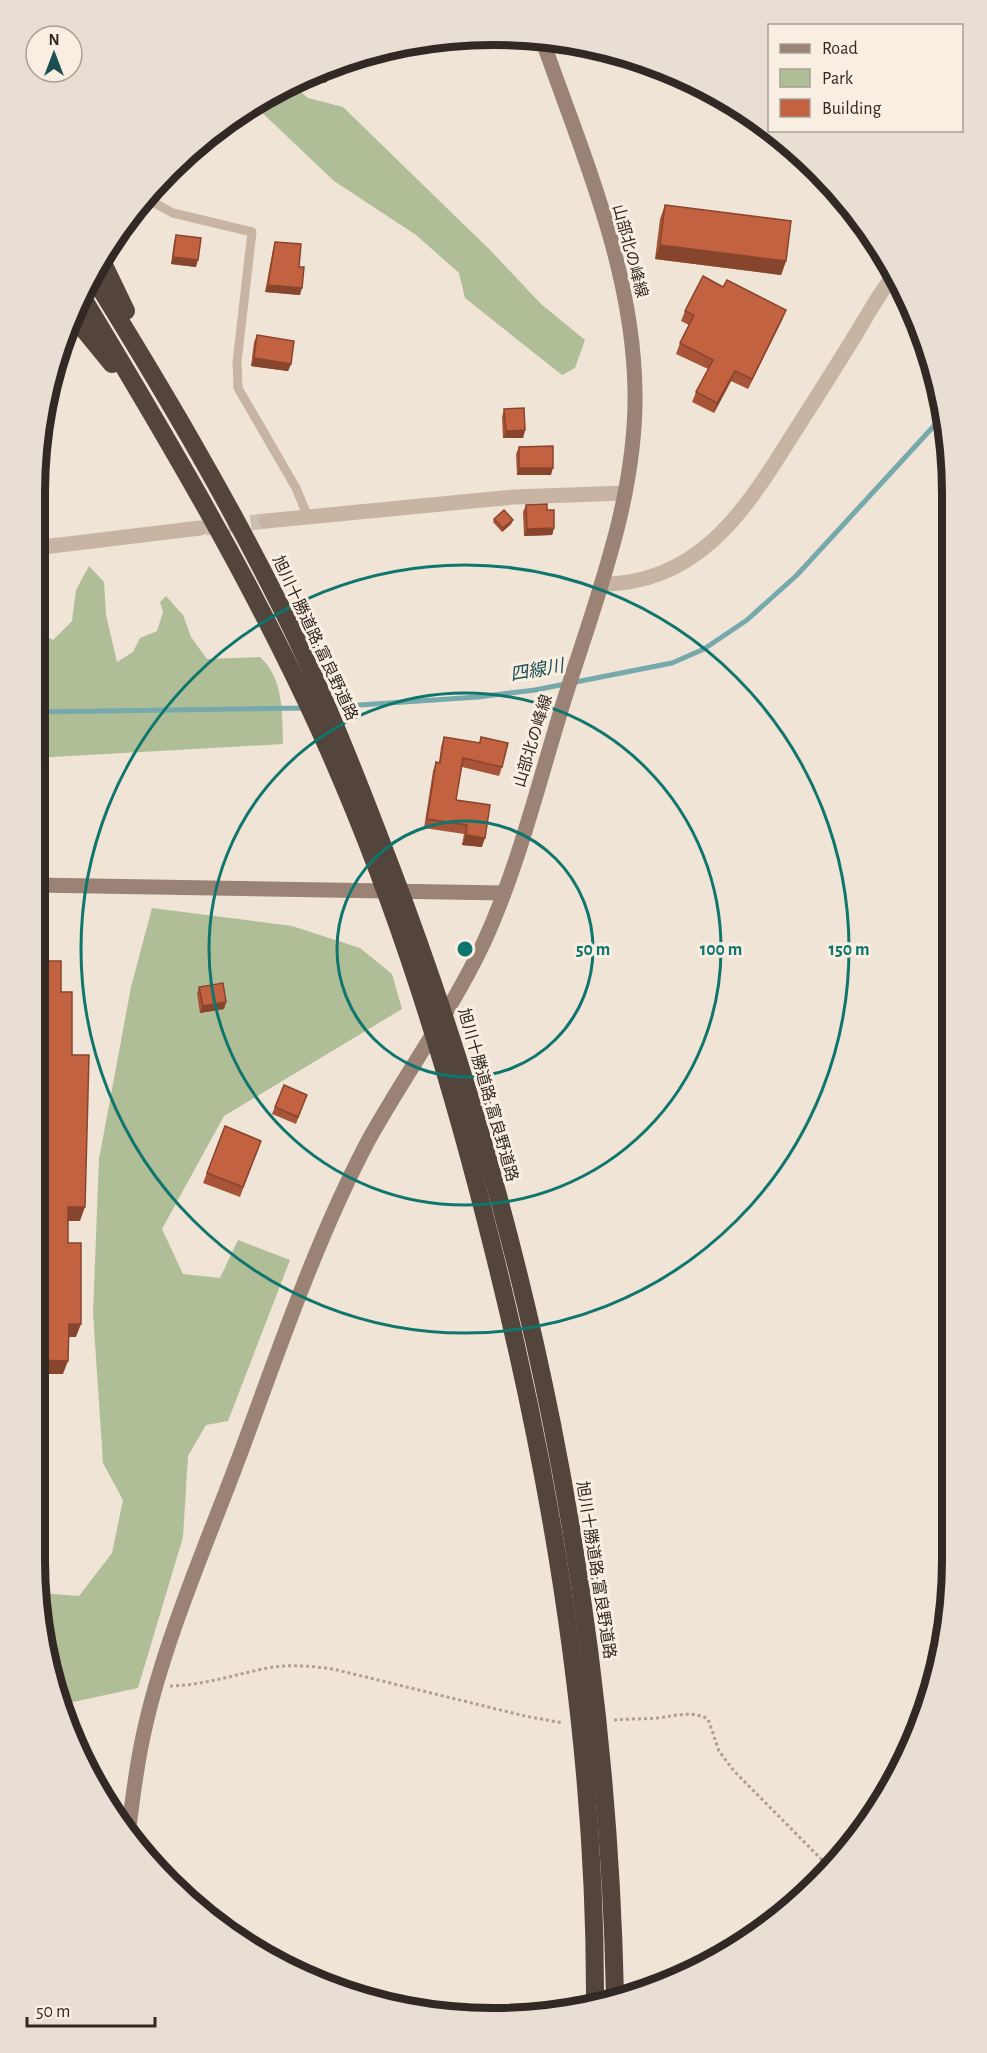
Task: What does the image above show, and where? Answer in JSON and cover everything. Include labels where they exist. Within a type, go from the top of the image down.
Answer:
[{"type":"highway","points":[[105,268],[172,405]]},
{"type":"highway","name":"旭川十勝道路;富良野道路","points":[[97,283],[172,405],[234,514],[285,614],[307,684]]},
{"type":"highway","name":"旭川十勝道路;富良野道路","points":[[87,305],[153,414],[307,684],[378,831],[421,945],[536,1342],[570,1519],[595,1689],[605,1776],[615,1991]]},
{"type":"highway","points":[[79,323],[153,414]]},
{"type":"highway","name":"旭川十勝道路;富良野道路","points":[[470,1120],[553,1520],[586,1777],[595,1996]]},
{"type":"main road","name":"山部北の峰線","points":[[130,1822],[140,1749],[167,1653],[319,1245],[368,1142],[464,980],[504,893],[602,584],[625,493],[633,438],[635,390],[626,301],[619,266],[604,218],[545,48]]},
{"type":"main road","points":[[45,885],[504,893]]},
{"type":"street","points":[[602,584],[626,584],[666,571],[700,552],[735,519],[767,476],[889,282]]},
{"type":"street","points":[[266,521],[514,497],[625,493]]},
{"type":"street","points":[[45,547],[200,528]]},
{"type":"lane","points":[[153,202],[173,213],[252,231],[237,362],[238,388],[296,488],[308,517]]},
{"type":"path","points":[[156,1687],[195,1685],[268,1668],[303,1665],[367,1676],[525,1716],[573,1722]]},
{"type":"path","points":[[605,1720],[659,1718],[684,1713],[697,1714],[708,1719],[719,1751],[734,1771],[824,1862]]},
{"type":"green space","points":[[298,90],[308,98],[343,107],[491,251],[541,304],[585,340],[575,368],[562,375],[465,298],[459,273],[416,235],[334,181],[260,111]]},
{"type":"green space","points":[[89,566],[104,582],[106,615],[117,662],[133,652],[140,638],[157,631],[163,612],[160,602],[166,596],[183,615],[191,637],[207,659],[260,657],[268,666],[278,686],[283,744],[45,757],[45,636],[53,640],[72,621],[76,590]]},
{"type":"green space","points":[[152,908],[292,926],[360,948],[392,974],[402,1009],[224,1116],[162,1229],[183,1274],[220,1278],[238,1240],[290,1260],[228,1421],[206,1425],[188,1456],[183,1537],[138,1688],[69,1703],[54,1647],[46,1593],[79,1596],[112,1553],[123,1500],[103,1463],[93,1313],[99,1159],[131,987]]},
{"type":"building","points":[[665,205],[791,221],[786,261],[660,245]]},
{"type":"building","points":[[176,235],[201,238],[198,260],[173,257]]},
{"type":"building","points":[[275,242],[301,244],[299,267],[304,267],[302,288],[268,285]]},
{"type":"building","points":[[703,276],[723,287],[727,280],[786,310],[752,379],[735,371],[717,403],[696,392],[713,360],[680,343],[694,315],[685,311]]},
{"type":"building","points":[[257,335],[294,341],[291,364],[254,358]]},
{"type":"building","points":[[524,408],[525,430],[506,431],[504,409]]},
{"type":"building","points":[[553,446],[553,468],[519,468],[519,447]]},
{"type":"building","points":[[547,504],[547,510],[554,510],[554,528],[527,529],[526,505]]},
{"type":"building","points":[[504,510],[513,520],[503,528],[494,519]]},
{"type":"building","points":[[444,737],[480,743],[481,737],[508,743],[502,767],[463,758],[456,800],[490,805],[485,838],[466,835],[467,825],[427,819],[436,762],[440,763]]},
{"type":"building","points":[[45,961],[61,961],[61,992],[72,992],[72,1055],[89,1055],[85,1207],[68,1207],[68,1243],[81,1243],[81,1324],[69,1324],[68,1361],[45,1360]]},
{"type":"building","points":[[223,983],[226,1002],[203,1006],[199,987]]},
{"type":"building","points":[[284,1085],[307,1095],[298,1117],[275,1107]]},
{"type":"building","points":[[225,1126],[261,1141],[243,1187],[207,1173]]},
{"type":"waterway","name":"四線川","points":[[330,707],[478,697],[535,690],[672,663],[704,649],[747,620],[797,575],[936,424]]},
{"type":"waterway","name":"四線川","points":[[45,712],[306,708]]},
{"type":"tunnel","points":[[205,528],[266,521]]}]
